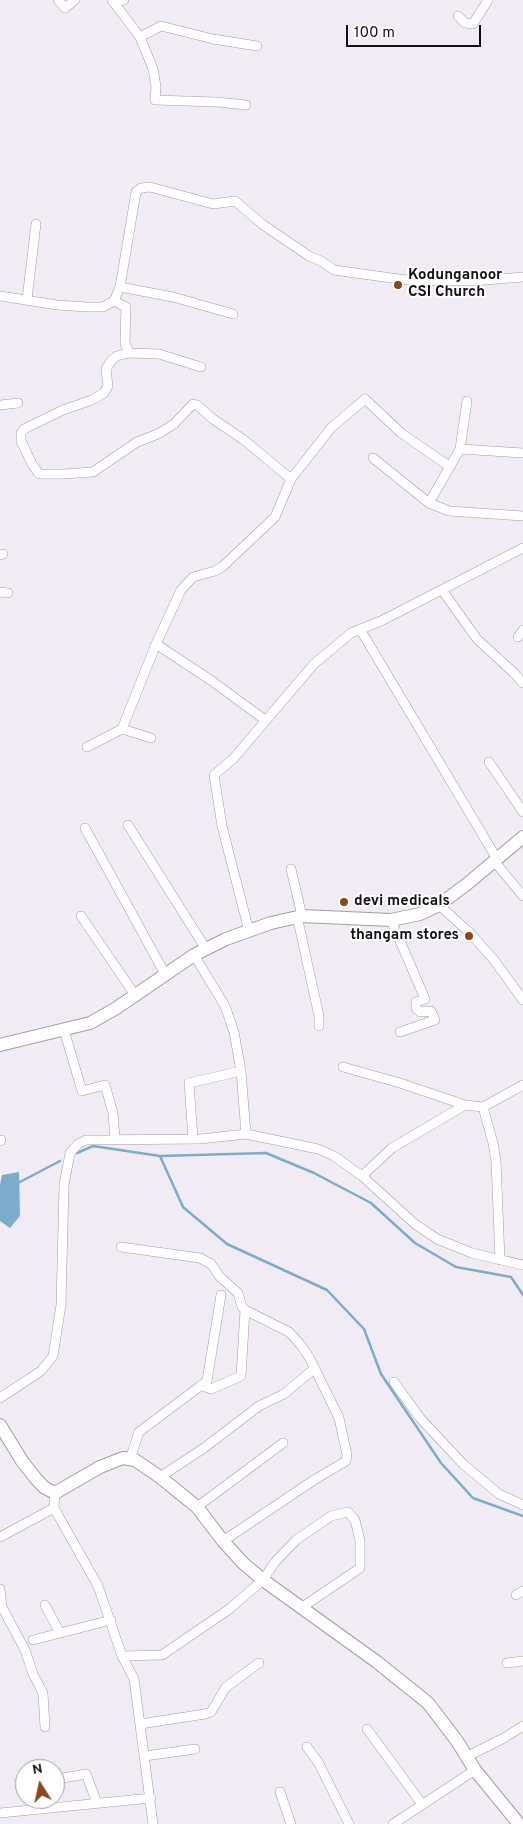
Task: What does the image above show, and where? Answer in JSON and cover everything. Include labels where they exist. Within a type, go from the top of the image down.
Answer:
[{"type":"street","points":[[58,0],[65,8],[75,0]]},
{"type":"street","points":[[112,1],[124,0]]},
{"type":"street","points":[[458,16],[465,23],[474,24],[488,0]]},
{"type":"street","points":[[112,1],[140,37],[153,69],[156,86],[155,100],[209,101],[246,105]]},
{"type":"street","points":[[140,37],[161,26],[213,39],[257,46]]},
{"type":"street","points":[[0,296],[88,308],[103,307],[114,301],[120,287],[136,192],[141,188],[150,187],[213,204],[235,201],[262,224],[309,256],[321,261],[334,270],[406,280],[473,281],[523,277]]},
{"type":"street","points":[[27,299],[36,224]]},
{"type":"street","points":[[120,287],[173,298],[234,314]]},
{"type":"street","points":[[114,301],[126,307],[125,343],[129,353]]},
{"type":"street","points":[[201,367],[147,352],[117,356],[111,360],[106,369],[108,386],[104,393],[92,400],[63,410],[24,429],[21,433],[22,441],[36,472],[42,474],[82,474],[93,472],[138,442],[174,424],[193,404],[244,440],[291,479]]},
{"type":"street","points":[[86,747],[122,729],[156,644],[181,590],[193,577],[222,567],[275,517],[291,479],[331,428],[364,400],[402,433],[449,466]]},
{"type":"street","points":[[429,503],[460,449],[467,401]]},
{"type":"street","points":[[0,405],[18,403]]},
{"type":"street","points":[[460,449],[523,453]]},
{"type":"street","points":[[373,458],[429,503],[450,510],[523,516]]},
{"type":"street","points":[[249,931],[222,826],[214,774],[233,759],[314,664],[351,633],[381,621],[523,548]]},
{"type":"street","points":[[442,590],[477,639],[514,672],[523,683]]},
{"type":"street","points":[[360,629],[496,860],[523,896]]},
{"type":"street","points":[[156,644],[265,720]]},
{"type":"street","points":[[122,729],[151,738]]},
{"type":"street","points":[[489,762],[523,812]]},
{"type":"street","points":[[128,825],[200,952],[225,1006],[234,1032],[241,1071],[246,1134]]},
{"type":"street","points":[[85,828],[165,974]]},
{"type":"street","points":[[0,1045],[90,1023],[200,952],[226,939],[271,923],[299,916],[391,920],[420,914],[439,905],[523,838]]},
{"type":"street","points":[[291,869],[320,1016],[319,1026]]},
{"type":"street","points":[[439,905],[470,933],[494,960],[523,1000]]},
{"type":"street","points":[[81,916],[135,995]]},
{"type":"street","points":[[391,920],[425,999],[416,1002],[416,1008],[420,1012],[431,1011],[435,1020],[400,1032]]},
{"type":"street","points":[[64,1030],[82,1091],[105,1085],[113,1113],[115,1139]]},
{"type":"street","points":[[343,1067],[400,1082],[465,1105],[483,1107],[523,1085]]},
{"type":"street","points":[[193,1139],[189,1083],[241,1071]]},
{"type":"street","points":[[362,1176],[392,1148],[465,1105]]},
{"type":"street","points":[[483,1107],[496,1161],[500,1260]]},
{"type":"street","points":[[0,1398],[41,1371],[53,1356],[61,1305],[64,1185],[70,1153],[78,1144],[86,1140],[193,1139],[246,1134],[325,1152],[362,1176],[415,1224],[437,1239],[472,1253],[523,1265]]},
{"type":"street","points":[[121,1247],[206,1260],[220,1277],[236,1290],[242,1307],[245,1310],[289,1332],[300,1344],[315,1368],[339,1418],[347,1459],[223,1541]]},
{"type":"street","points":[[130,1459],[139,1432],[207,1381],[221,1295]]},
{"type":"street","points":[[201,1385],[211,1389],[241,1376],[245,1310]]},
{"type":"street","points":[[160,1477],[204,1448],[259,1406],[284,1394],[315,1368]]},
{"type":"street","points":[[394,1382],[420,1418],[463,1464],[499,1494],[523,1504]]},
{"type":"street","points":[[0,1425],[22,1461],[37,1480],[45,1488],[56,1493]]},
{"type":"street","points":[[197,1507],[283,1443]]},
{"type":"street","points":[[56,1493],[113,1461],[123,1458],[141,1464],[160,1477],[197,1507],[243,1564],[377,1662],[428,1703],[475,1770],[519,1824]]},
{"type":"street","points":[[56,1493],[54,1508],[98,1586],[122,1656],[134,1679],[153,1824]]},
{"type":"street","points":[[0,1537],[54,1508]]},
{"type":"street","points":[[122,1656],[162,1655],[228,1610],[263,1580],[296,1540],[331,1516],[348,1512],[355,1520],[360,1542],[360,1568],[301,1608]]},
{"type":"street","points":[[0,1589],[2,1607],[25,1650],[32,1674],[43,1692],[45,1727]]},
{"type":"street","points":[[45,1605],[60,1633]]},
{"type":"street","points":[[33,1640],[110,1620]]},
{"type":"street","points":[[507,1663],[523,1661]]},
{"type":"street","points":[[140,1724],[211,1712],[226,1687],[259,1663]]},
{"type":"street","points":[[466,1757],[523,1726]]},
{"type":"street","points":[[367,1729],[422,1804]]},
{"type":"street","points":[[307,1747],[318,1762],[349,1824]]},
{"type":"street","points":[[145,1756],[195,1749]]},
{"type":"street","points":[[393,1824],[475,1770]]},
{"type":"street","points":[[65,1778],[86,1774],[97,1803]]},
{"type":"street","points":[[280,1792],[291,1824]]},
{"type":"street","points":[[0,1813],[151,1798]]},
{"type":"water","points":[[19,1172],[20,1216],[10,1228],[0,1221],[0,1185],[2,1175]]},
{"type":"waterway","points":[[77,1153],[93,1146],[160,1156],[266,1153],[314,1173],[371,1203],[415,1243],[456,1267],[511,1277],[523,1295]]},
{"type":"waterway","points":[[160,1156],[183,1207],[227,1244],[327,1290],[364,1329],[381,1374],[441,1463],[473,1498],[523,1516]]},
{"type":"waterway","points":[[18,1183],[60,1161]]},
{"type":"place","name":"Kodunganoor CSI Church","points":[[398,285]]},
{"type":"place","name":"devi medicals","points":[[344,902]]},
{"type":"place","name":"thangam stores","points":[[469,936]]}]
